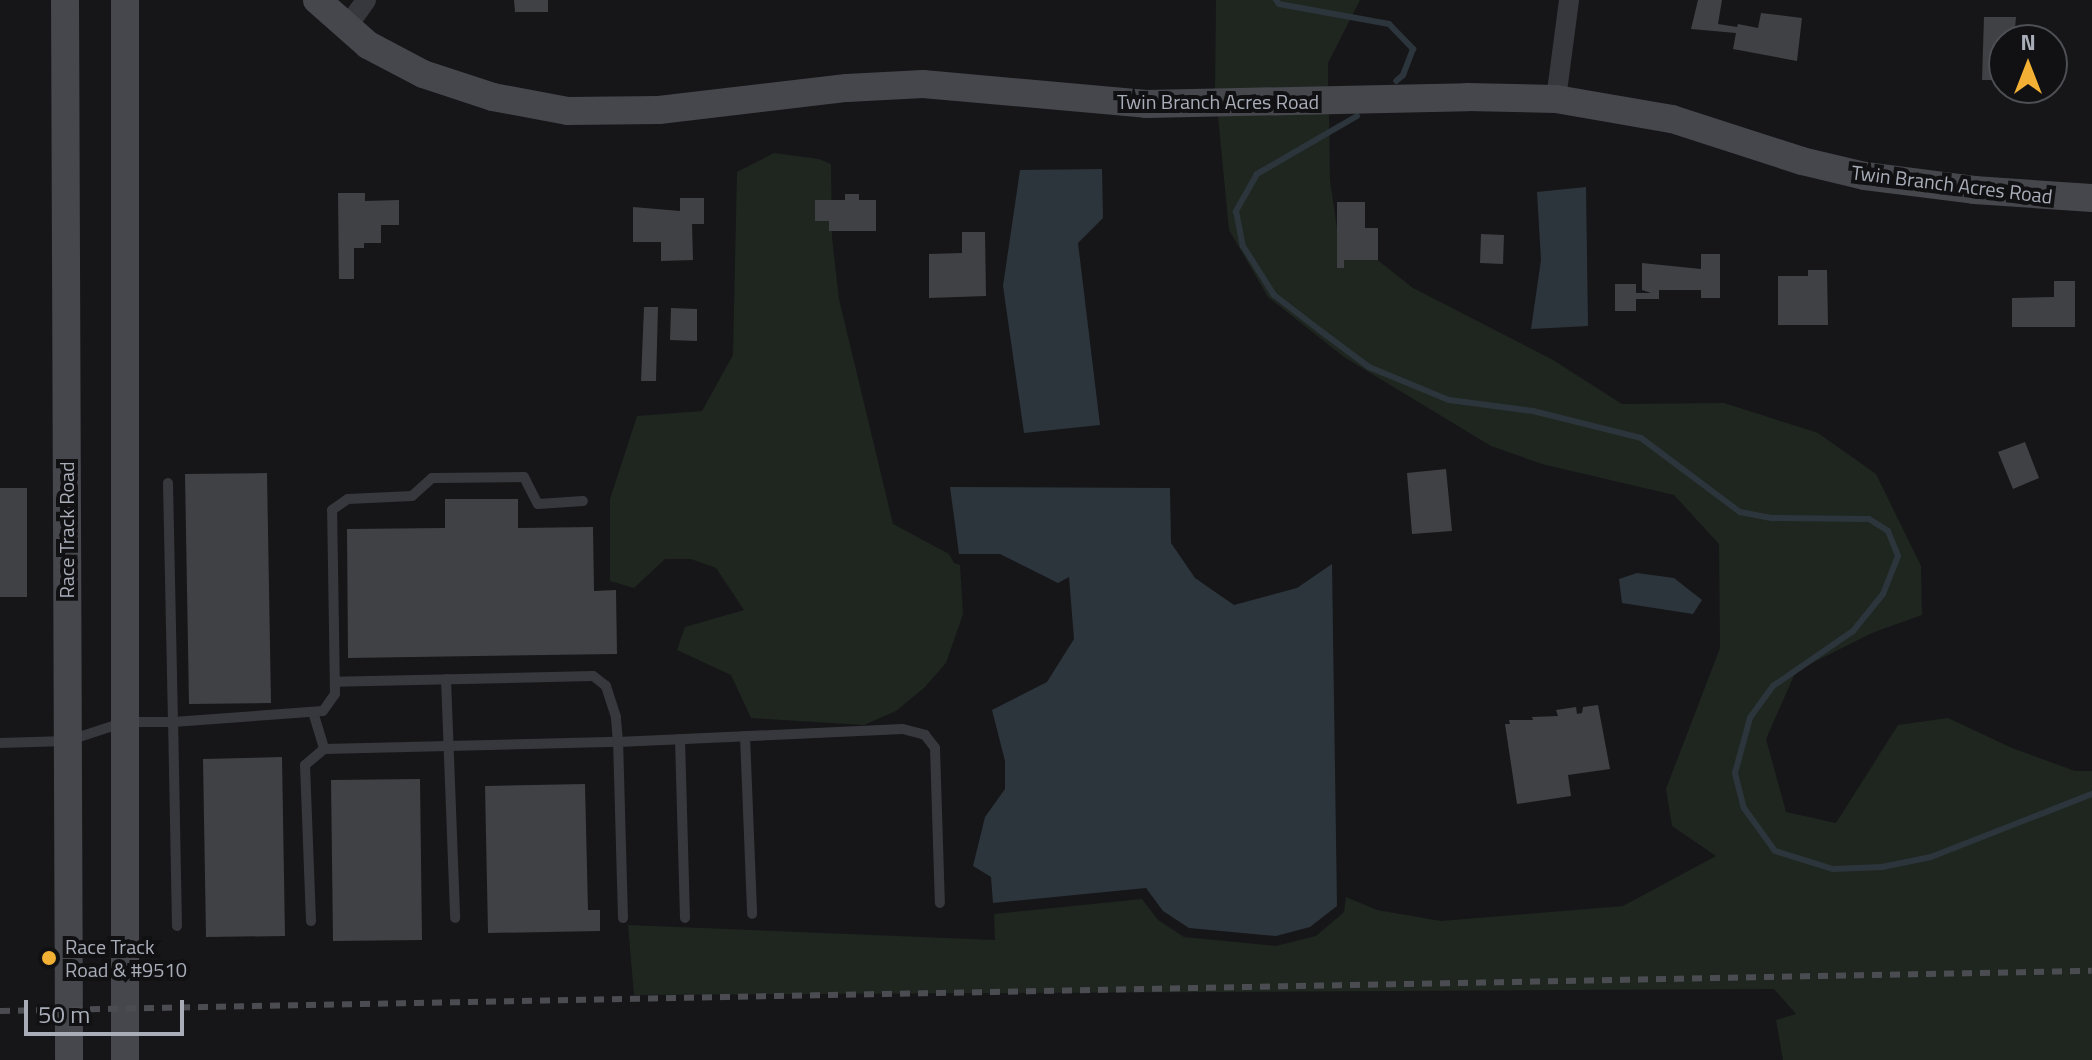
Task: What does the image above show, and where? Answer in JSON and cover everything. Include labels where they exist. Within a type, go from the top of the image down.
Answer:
[{"type":"main road","name":"Race Track Road","points":[[65,0],[69,1060]]},
{"type":"main road","points":[[125,0],[125,1060]]},
{"type":"main road","name":"Twin Branch Acres Road","points":[[317,0],[346,28],[392,60],[423,74],[493,97],[568,111],[659,110],[847,88],[923,84],[1146,104],[1467,97],[1556,99],[1647,113],[1802,161],[1865,176],[1962,189],[2092,198]]},
{"type":"street","points":[[346,28],[366,0]]},
{"type":"street","points":[[1556,99],[1569,0]]},
{"type":"lane","points":[[0,743],[67,741],[125,722],[173,722],[323,711],[335,694],[332,510],[348,499],[412,496],[432,478],[524,477],[538,504],[583,501]]},
{"type":"lane","points":[[168,483],[177,926]]},
{"type":"lane","points":[[335,682],[593,676],[606,686],[616,717],[618,742],[623,918]]},
{"type":"lane","points":[[446,679],[455,918]]},
{"type":"lane","points":[[313,712],[324,749]]},
{"type":"lane","points":[[311,921],[305,765],[324,749],[618,742],[903,729],[925,735],[935,748],[940,903]]},
{"type":"lane","points":[[745,736],[752,914]]},
{"type":"lane","points":[[680,739],[685,918]]},
{"type":"shaded area","points":[[1216,0],[1360,0],[1328,63],[1328,88],[1215,91]]},
{"type":"shaded area","points":[[1329,112],[1330,180],[1337,228],[1413,288],[1553,360],[1622,404],[1724,403],[1818,433],[1876,474],[1921,566],[1922,615],[1872,633],[1796,671],[1766,739],[1786,812],[1836,823],[1898,725],[1948,718],[2012,748],[2075,771],[2092,771],[2092,1060],[1783,1060],[1776,1020],[1796,1014],[1774,989],[634,995],[628,925],[995,940],[994,914],[1142,899],[1158,920],[1184,937],[1276,946],[1316,936],[1344,912],[1346,897],[1377,910],[1441,921],[1623,906],[1716,856],[1672,826],[1666,789],[1720,648],[1719,544],[1674,495],[1542,464],[1491,446],[1344,357],[1268,297],[1229,230],[1218,116]]},
{"type":"shaded area","points":[[774,153],[819,159],[831,164],[832,238],[839,299],[893,524],[949,554],[954,563],[960,565],[963,614],[946,663],[924,688],[896,711],[864,725],[751,718],[731,675],[677,650],[685,627],[744,610],[716,568],[691,559],[665,559],[634,588],[610,581],[610,499],[637,416],[702,411],[733,355],[737,172]]},
{"type":"shaded area","points":[[1102,169],[1103,218],[1078,243],[1100,425],[1024,433],[1003,286],[1020,170]]},
{"type":"shaded area","points":[[1586,187],[1588,326],[1531,329],[1541,260],[1537,192]]},
{"type":"shaded area","points":[[950,487],[1170,488],[1171,543],[1195,578],[1234,605],[1297,588],[1332,564],[1337,906],[1310,927],[1276,936],[1189,928],[1163,911],[1146,888],[993,903],[991,877],[973,866],[985,817],[1005,789],[1005,761],[992,710],[1047,682],[1074,639],[1069,577],[1058,583],[1000,554],[959,554]]},
{"type":"shaded area","points":[[1637,573],[1674,578],[1702,600],[1693,614],[1622,603],[1619,579]]},
{"type":"building","points":[[514,0],[548,0],[548,12],[515,12]]},
{"type":"building","points":[[1698,0],[1722,0],[1718,24],[1758,28],[1761,13],[1802,18],[1797,61],[1733,49],[1736,33],[1691,29]]},
{"type":"building","points":[[1984,17],[2016,17],[2015,24],[1988,24],[1988,80],[1982,80]]},
{"type":"building","points":[[338,193],[365,193],[365,201],[399,200],[399,225],[381,225],[381,243],[364,243],[364,248],[354,248],[354,279],[339,279]]},
{"type":"building","points":[[845,194],[859,194],[859,200],[876,200],[876,231],[829,231],[829,221],[815,221],[815,200],[845,200]]},
{"type":"building","points":[[680,198],[704,198],[704,224],[692,224],[693,260],[661,261],[661,242],[633,242],[633,207],[680,211]]},
{"type":"building","points":[[1337,202],[1365,202],[1365,228],[1378,228],[1378,260],[1344,260],[1344,268],[1337,268]]},
{"type":"building","points":[[962,232],[985,232],[986,296],[929,298],[929,254],[962,253]]},
{"type":"building","points":[[1481,234],[1504,235],[1503,264],[1480,263]]},
{"type":"building","points":[[1701,254],[1720,254],[1720,298],[1701,298],[1701,290],[1659,290],[1659,299],[1636,299],[1636,311],[1615,311],[1615,284],[1636,284],[1636,293],[1651,293],[1642,290],[1642,263],[1701,269]]},
{"type":"building","points":[[1808,270],[1827,270],[1828,325],[1778,325],[1778,276],[1808,276]]},
{"type":"building","points":[[2054,281],[2075,281],[2075,327],[2012,327],[2012,298],[2054,297]]},
{"type":"building","points":[[644,307],[658,307],[656,381],[641,381]]},
{"type":"building","points":[[671,308],[697,309],[697,341],[670,340]]},
{"type":"building","points":[[2025,442],[2039,478],[2013,489],[1998,452]]},
{"type":"building","points":[[1446,469],[1452,531],[1412,534],[1407,473]]},
{"type":"building","points":[[267,473],[271,703],[189,704],[185,474]]},
{"type":"building","points":[[0,488],[27,488],[27,597],[0,597]]},
{"type":"building","points":[[445,499],[518,499],[518,528],[593,527],[594,591],[616,590],[617,654],[348,658],[347,529],[445,528]]},
{"type":"building","points":[[1598,705],[1610,769],[1568,775],[1571,796],[1517,804],[1505,724],[1510,724],[1509,720],[1558,716],[1556,710],[1576,707],[1577,714],[1582,713],[1583,707]]},
{"type":"building","points":[[282,757],[285,936],[206,937],[203,759]]},
{"type":"building","points":[[420,779],[422,940],[333,941],[331,780]]},
{"type":"building","points":[[585,784],[588,910],[600,910],[600,931],[488,933],[485,786]]},
{"type":"waterway","points":[[1276,0],[1279,4],[1389,24],[1413,49],[1403,75],[1396,81]]},
{"type":"waterway","points":[[1357,116],[1257,174],[1236,211],[1243,246],[1274,295],[1369,367],[1449,400],[1533,411],[1641,438],[1740,512],[1772,518],[1869,519],[1888,531],[1898,556],[1883,594],[1853,631],[1773,686],[1750,718],[1735,773],[1744,808],[1775,851],[1833,869],[1882,867],[1931,857],[2092,794]]},
{"type":"railway","points":[[0,1011],[2092,971]]},
{"type":"place","name":"Race Track Road & #9510","points":[[49,958]]}]
